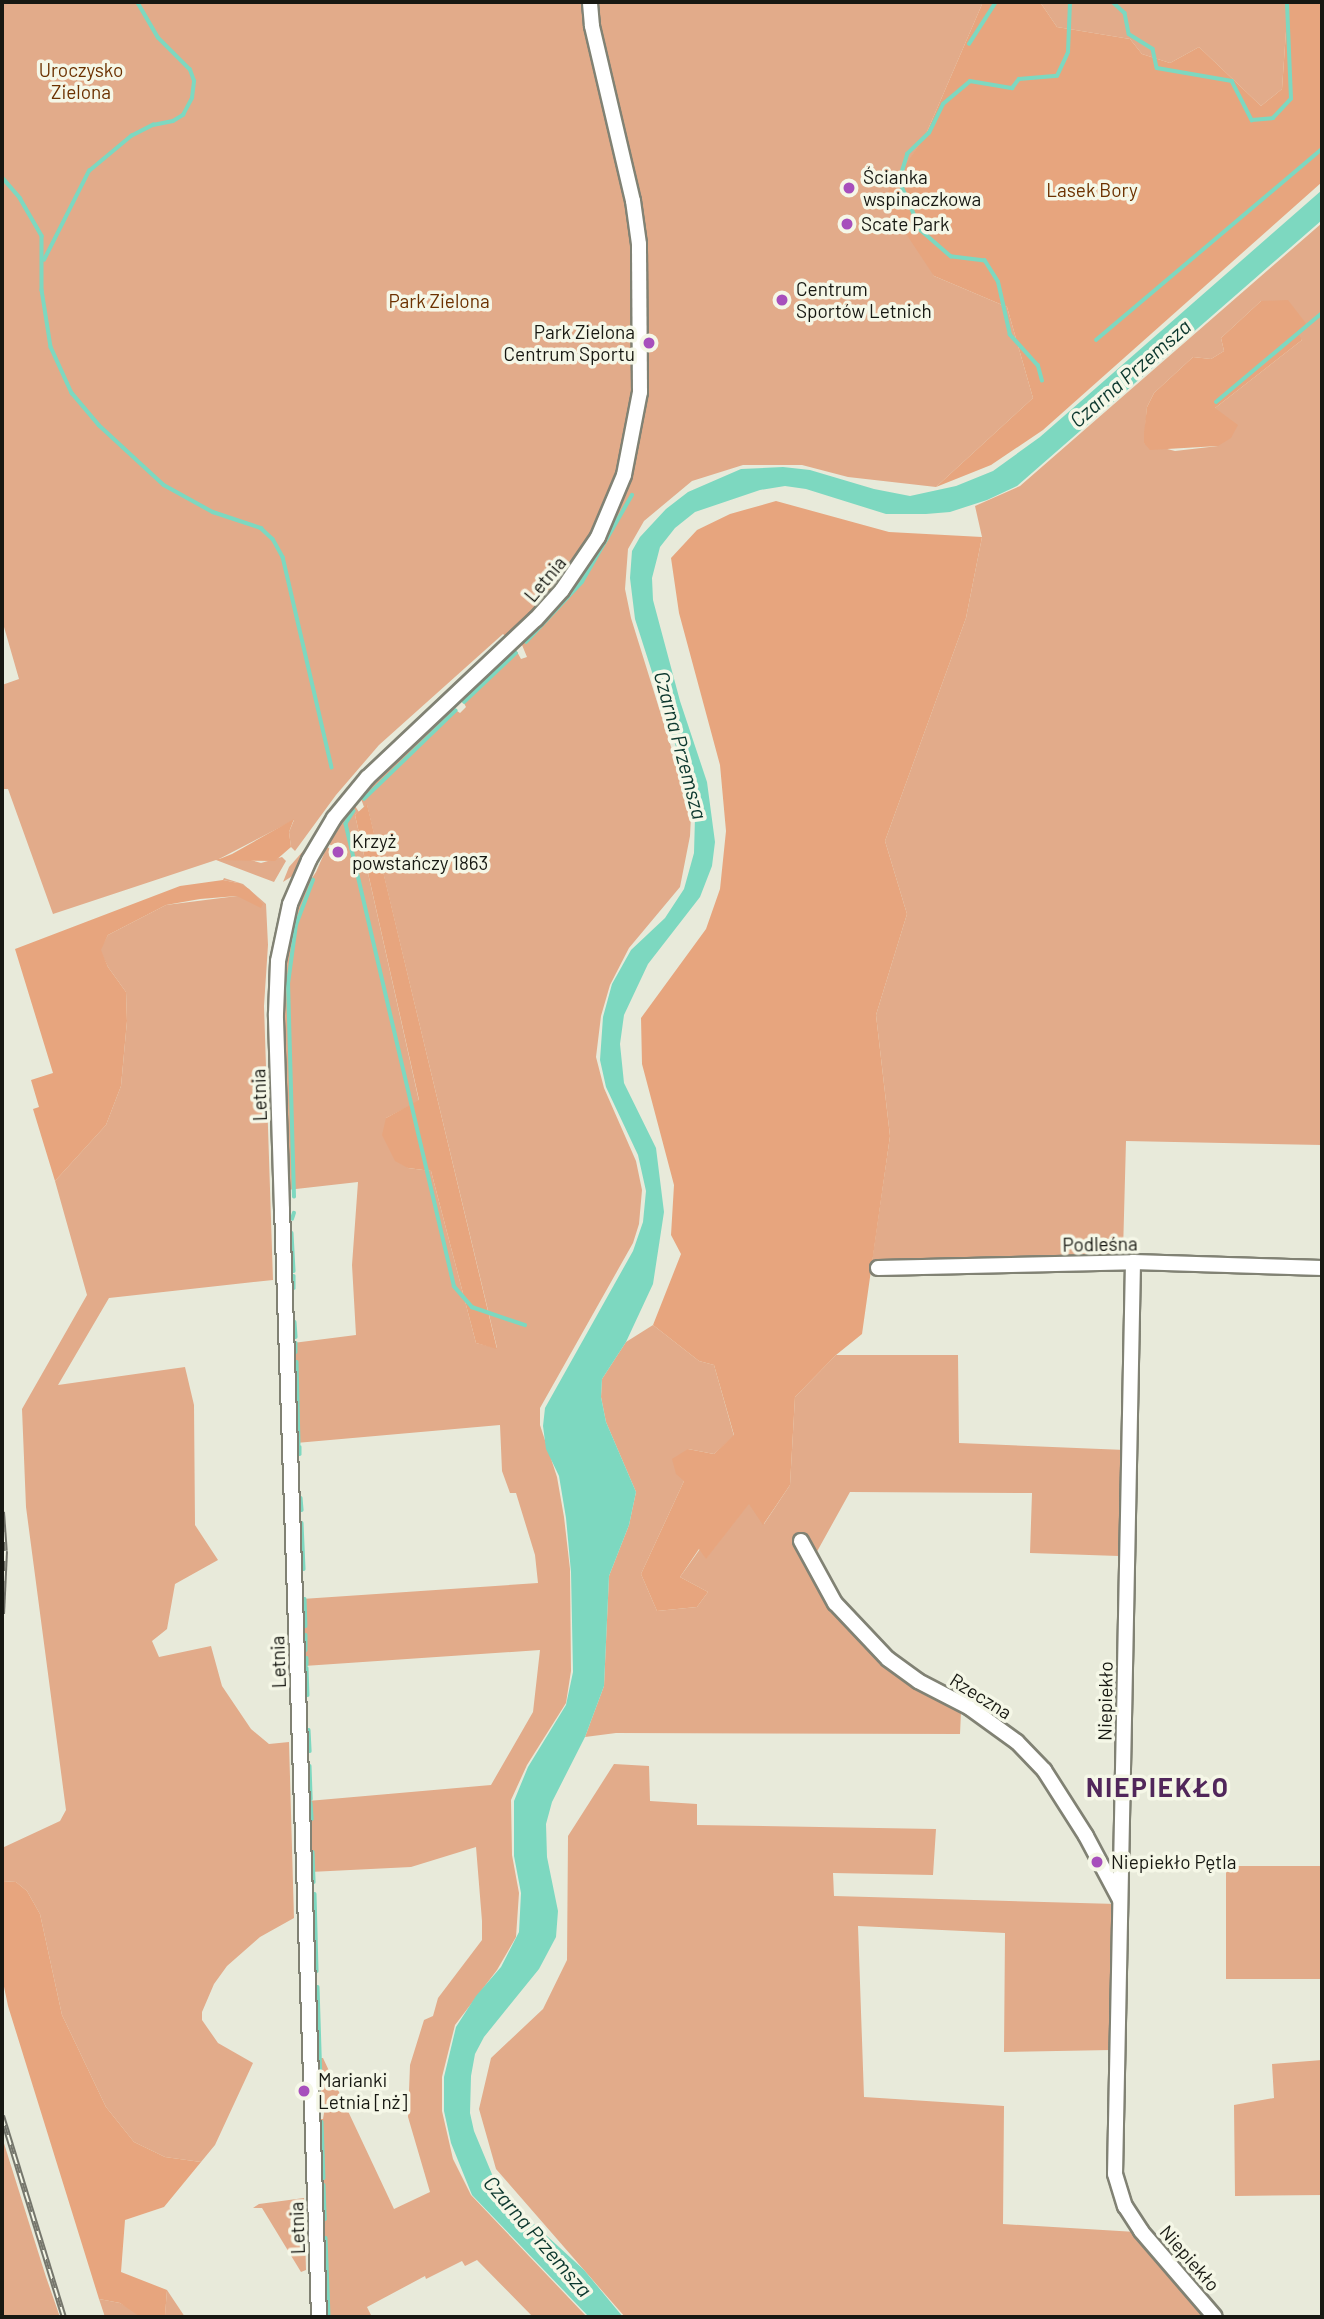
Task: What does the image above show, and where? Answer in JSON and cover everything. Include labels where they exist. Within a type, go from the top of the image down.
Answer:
[{"type":"street","name":"Letnia","points":[[319,2317],[276,1014],[278,961],[290,904],[309,860],[334,818],[368,778],[554,600],[598,537],[624,475],[639,392],[639,244],[634,208],[592,26],[590,2]]},
{"type":"street","name":"Podleśna","points":[[877,1268],[1133,1262],[1322,1268]]},
{"type":"street","name":"Niepiekło","points":[[1133,1262],[1115,2164],[1117,2185],[1141,2231],[1215,2317]]},
{"type":"street","name":"Rzeczna","points":[[800,1541],[835,1603],[888,1659],[918,1681],[981,1716],[1017,1742],[1044,1770],[1086,1836],[1121,1902]]},
{"type":"green space","points":[[2,2],[983,2],[926,134],[902,172],[934,276],[1007,307],[1033,398],[936,487],[848,477],[802,465],[743,465],[692,481],[644,521],[628,549],[625,589],[631,618],[686,795],[691,816],[690,836],[680,887],[629,948],[610,985],[601,1016],[596,1057],[604,1088],[636,1161],[642,1190],[639,1224],[633,1243],[540,1408],[540,1425],[557,1477],[564,1517],[570,1569],[571,1671],[566,1703],[527,1765],[511,1800],[512,1855],[519,1893],[516,1937],[497,1970],[455,2025],[442,2077],[442,2111],[453,2159],[471,2195],[587,2317],[533,2317],[477,2260],[465,2266],[462,2261],[426,2279],[425,2276],[367,2307],[372,2317],[325,2317],[319,2119],[323,2119],[324,2113],[316,2058],[323,2058],[394,2209],[430,2192],[408,2117],[410,2065],[424,2020],[433,2016],[438,1998],[482,1940],[482,1921],[476,1847],[411,1867],[310,1872],[308,1801],[491,1785],[533,1712],[540,1650],[304,1666],[302,1599],[538,1583],[535,1555],[516,1493],[510,1493],[502,1471],[500,1425],[296,1443],[293,1343],[356,1335],[352,1265],[358,1182],[287,1190],[282,1010],[285,958],[294,913],[308,876],[312,878],[316,872],[327,847],[339,853],[340,851],[329,844],[339,828],[336,826],[351,806],[355,806],[359,812],[355,815],[419,1101],[386,1118],[408,1168],[431,1171],[476,1343],[497,1348],[367,805],[364,807],[360,796],[451,707],[460,713],[466,707],[461,698],[515,648],[521,659],[527,657],[522,645],[518,647],[503,634],[379,745],[336,795],[295,851],[291,847],[289,832],[294,820],[219,859],[244,858],[261,863],[282,857],[286,861],[274,882],[216,860],[53,914],[8,789],[2,789],[2,685],[19,679],[2,620]]},
{"type":"green space","name":"Lasek Bory","points":[[983,2],[1040,2],[1057,27],[1130,39],[1142,54],[1170,63],[1199,47],[1261,106],[1282,89],[1288,2],[1322,2],[1322,182],[1043,430],[991,465],[936,487],[1033,398],[1007,307],[934,276],[883,199],[926,134]]},
{"type":"green space","points":[[1040,2],[1288,2],[1282,89],[1261,106],[1199,47],[1170,63],[1142,54],[1130,39],[1057,27]]},
{"type":"green space","points":[[1322,223],[1322,1145],[1126,1141],[1123,1252],[1091,1259],[872,1261],[890,1136],[876,1015],[907,914],[885,841],[966,618],[982,537],[975,506],[1020,486]],"holes":[[[1261,301],[1302,340],[1215,408],[1218,446],[1175,451],[1144,443],[1147,407],[1154,393],[1193,357],[1211,359],[1224,351],[1221,338]]]},
{"type":"green space","points":[[1288,300],[1308,326],[1299,335],[1302,340],[1215,408],[1238,425],[1231,438],[1218,446],[1150,450],[1144,443],[1144,433],[1147,407],[1154,393],[1193,357],[1211,359],[1224,351],[1221,338],[1261,301]]},
{"type":"green space","points":[[776,501],[889,532],[982,537],[966,618],[885,841],[907,914],[876,1015],[890,1136],[862,1334],[836,1355],[795,1397],[790,1485],[763,1525],[749,1504],[706,1559],[699,1549],[680,1577],[708,1592],[697,1607],[657,1611],[641,1574],[684,1481],[676,1474],[672,1459],[688,1449],[714,1454],[734,1435],[714,1365],[699,1361],[653,1325],[681,1254],[671,1235],[674,1185],[642,1064],[641,1018],[706,929],[720,889],[726,831],[720,765],[679,613],[671,558],[697,530],[730,514]]},
{"type":"green space","points":[[367,804],[497,1349],[476,1343],[431,1171],[408,1168],[395,1161],[382,1135],[386,1118],[419,1100],[355,815]]},
{"type":"green space","points":[[294,819],[289,832],[291,847],[275,861],[217,860],[232,854]]},
{"type":"green space","points":[[312,841],[297,873],[283,882],[289,867]]},
{"type":"green space","points":[[224,878],[243,884],[266,904],[268,945],[264,1006],[273,1280],[109,1298],[58,1385],[185,1367],[194,1405],[195,1525],[218,1560],[175,1584],[167,1629],[152,1641],[159,1657],[211,1646],[222,1686],[251,1729],[269,1744],[289,1742],[294,1918],[260,1937],[227,1966],[214,1984],[202,2012],[202,2020],[218,2043],[253,2063],[215,2145],[201,2162],[165,2157],[134,2142],[106,2107],[62,2015],[40,1914],[27,1891],[16,1882],[2,1881],[2,1848],[60,1821],[66,1810],[26,1507],[22,1409],[87,1295],[55,1181],[106,1125],[121,1086],[127,1021],[126,992],[108,967],[100,950],[108,935],[166,905],[237,896],[238,883],[223,880]]},
{"type":"green space","points":[[223,880],[249,889],[263,904],[261,908],[237,896],[166,905],[108,935],[101,950],[108,967],[126,992],[127,1021],[121,1086],[106,1125],[55,1181],[33,1109],[39,1107],[31,1080],[53,1073],[15,949],[180,886]]},
{"type":"green space","points":[[653,1325],[699,1361],[714,1365],[734,1436],[714,1454],[688,1449],[684,1481],[641,1574],[657,1611],[697,1607],[708,1592],[680,1577],[700,1549],[706,1558],[749,1503],[764,1524],[790,1485],[795,1397],[836,1355],[958,1355],[959,1443],[1125,1450],[1119,1556],[1030,1553],[1032,1493],[850,1492],[809,1566],[833,1613],[874,1653],[961,1712],[960,1734],[616,1733],[585,1737],[604,1686],[609,1576],[629,1525],[636,1492],[606,1422],[601,1397],[602,1379],[626,1342]]},
{"type":"green space","points":[[614,1764],[649,1766],[650,1801],[697,1804],[697,1825],[936,1829],[933,1875],[833,1873],[834,1896],[1117,1904],[1111,2050],[1004,2052],[1005,1933],[858,1926],[864,2097],[1004,2106],[1003,2224],[1136,2232],[1207,2317],[625,2317],[496,2169],[479,2109],[491,2058],[543,2009],[567,1960],[568,1836]]},
{"type":"green space","points":[[1226,1866],[1322,1866],[1322,1979],[1226,1979]]},
{"type":"green space","points":[[2,1881],[16,1882],[27,1891],[40,1914],[62,2015],[106,2107],[134,2142],[165,2157],[201,2162],[164,2207],[125,2220],[121,2272],[167,2290],[165,2316],[139,2316],[120,2303],[99,2299],[8,2006],[2,1977]]},
{"type":"green space","points":[[1322,2060],[1322,2195],[1235,2196],[1234,2105],[1274,2098],[1272,2064]]},
{"type":"green space","points":[[2,2137],[46,2277],[60,2317],[2,2317]]},
{"type":"green space","points":[[304,2198],[306,2270],[301,2272],[262,2208],[253,2208],[259,2204]]},
{"type":"green space","points":[[167,2290],[185,2317],[158,2317],[165,2315]]},
{"type":"green space","points":[[99,2299],[120,2303],[146,2317],[105,2317]]},
{"type":"water","name":"Czarna Przemsza","points":[[1322,190],[1322,220],[1017,486],[987,500],[950,512],[926,514],[886,514],[806,489],[785,486],[760,490],[695,512],[675,528],[660,547],[652,578],[653,600],[680,701],[707,782],[715,842],[712,866],[700,897],[648,964],[624,1015],[620,1044],[624,1083],[656,1148],[664,1212],[653,1284],[626,1342],[602,1379],[601,1397],[606,1422],[636,1492],[629,1525],[609,1576],[604,1686],[585,1737],[552,1802],[546,1824],[547,1857],[558,1911],[556,1937],[539,1969],[484,2037],[475,2054],[471,2076],[470,2113],[474,2131],[494,2179],[511,2203],[584,2270],[623,2317],[589,2317],[472,2195],[451,2143],[444,2111],[444,2077],[456,2027],[476,1996],[501,1967],[519,1932],[521,1893],[514,1856],[514,1801],[528,1767],[566,1705],[573,1672],[571,1572],[566,1518],[559,1476],[546,1449],[543,1426],[545,1408],[633,1251],[643,1222],[646,1191],[638,1155],[606,1087],[600,1060],[603,1017],[612,984],[631,950],[665,918],[684,889],[694,853],[695,817],[692,797],[635,619],[630,578],[632,551],[640,537],[666,509],[688,492],[741,469],[783,467],[810,470],[874,489],[910,496],[956,486],[993,471],[1040,437]]},
{"type":"waterway","points":[[44,260],[89,171],[131,136],[183,115],[192,98],[194,81],[190,70],[158,38],[137,2]]},
{"type":"waterway","points":[[969,44],[996,2]]},
{"type":"waterway","points":[[1042,381],[1038,366],[1010,335],[998,282],[985,261],[951,257],[921,231],[899,181],[907,154],[929,133],[943,104],[970,81],[1012,88],[1019,79],[1057,76],[1068,52],[1070,2]]},
{"type":"waterway","points":[[1113,2],[1125,13],[1129,34],[1153,49],[1157,68],[1232,81],[1252,120],[1273,118],[1291,99],[1287,2]]},
{"type":"waterway","points":[[1096,340],[1322,149]]},
{"type":"waterway","points":[[2,177],[20,198],[42,236],[42,290],[51,347],[72,393],[99,425],[164,485],[213,512],[261,528],[273,539],[283,557],[332,767]]},
{"type":"waterway","points":[[1216,402],[1322,313]]},
{"type":"waterway","points":[[526,642],[582,582],[632,495]]},
{"type":"waterway","points":[[464,702],[516,653]]},
{"type":"waterway","points":[[364,799],[455,711]]},
{"type":"waterway","points":[[354,811],[346,824],[454,1286],[472,1307],[525,1325]]},
{"type":"waterway","points":[[294,1197],[288,984],[296,925],[313,880]]},
{"type":"waterway","points":[[292,1219],[294,1213]]},
{"type":"waterway","points":[[292,1233],[294,1271]]},
{"type":"waterway","points":[[294,1276],[294,1288]]},
{"type":"waterway","points":[[295,1322],[296,1337]]},
{"type":"waterway","points":[[296,1343],[296,1352]]},
{"type":"waterway","points":[[297,1362],[299,1444]]},
{"type":"waterway","points":[[300,1447],[300,1454]]},
{"type":"waterway","points":[[301,1498],[302,1510]]},
{"type":"waterway","points":[[302,1523],[304,1569]]},
{"type":"waterway","points":[[305,1599],[306,1626]]},
{"type":"waterway","points":[[306,1635],[306,1650]]},
{"type":"waterway","points":[[307,1658],[307,1664]]},
{"type":"waterway","points":[[307,1668],[308,1695]]},
{"type":"waterway","points":[[309,1730],[310,1751]]},
{"type":"waterway","points":[[310,1766],[311,1799]]},
{"type":"waterway","points":[[311,1803],[312,1819]]},
{"type":"waterway","points":[[313,1852],[314,1882]]},
{"type":"waterway","points":[[315,1894],[317,1971]]},
{"type":"waterway","points":[[318,1987],[321,2080]]},
{"type":"waterway","points":[[322,2122],[324,2178]]},
{"type":"waterway","points":[[324,2185],[325,2219]]},
{"type":"waterway","points":[[326,2238],[329,2317]]},
{"type":"railway","points":[[2,1512],[5,1551],[2,1614]]},
{"type":"railway","points":[[2,2116],[64,2317]]},
{"type":"place","name":"Ścianka wspinaczkowa","points":[[849,188]]},
{"type":"place","name":"Scate Park","points":[[847,224]]},
{"type":"place","name":"Centrum Sportów Letnich","points":[[782,300]]},
{"type":"place","name":"Park Zielona Centrum Sportu","points":[[649,343]]},
{"type":"place","name":"Krzyż powstańczy 1863","points":[[338,852]]},
{"type":"place","name":"Niepiekło Pętla","points":[[1097,1862]]},
{"type":"place","name":"Marianki Letnia [nż]","points":[[304,2091]]},
{"type":"district","name":"NIEPIEKŁO","points":[[1158,1787]]},
{"type":"park label","name":"Uroczysko Zielona","points":[[81,81]]},
{"type":"park label","name":"Park Zielona","points":[[439,301]]}]
